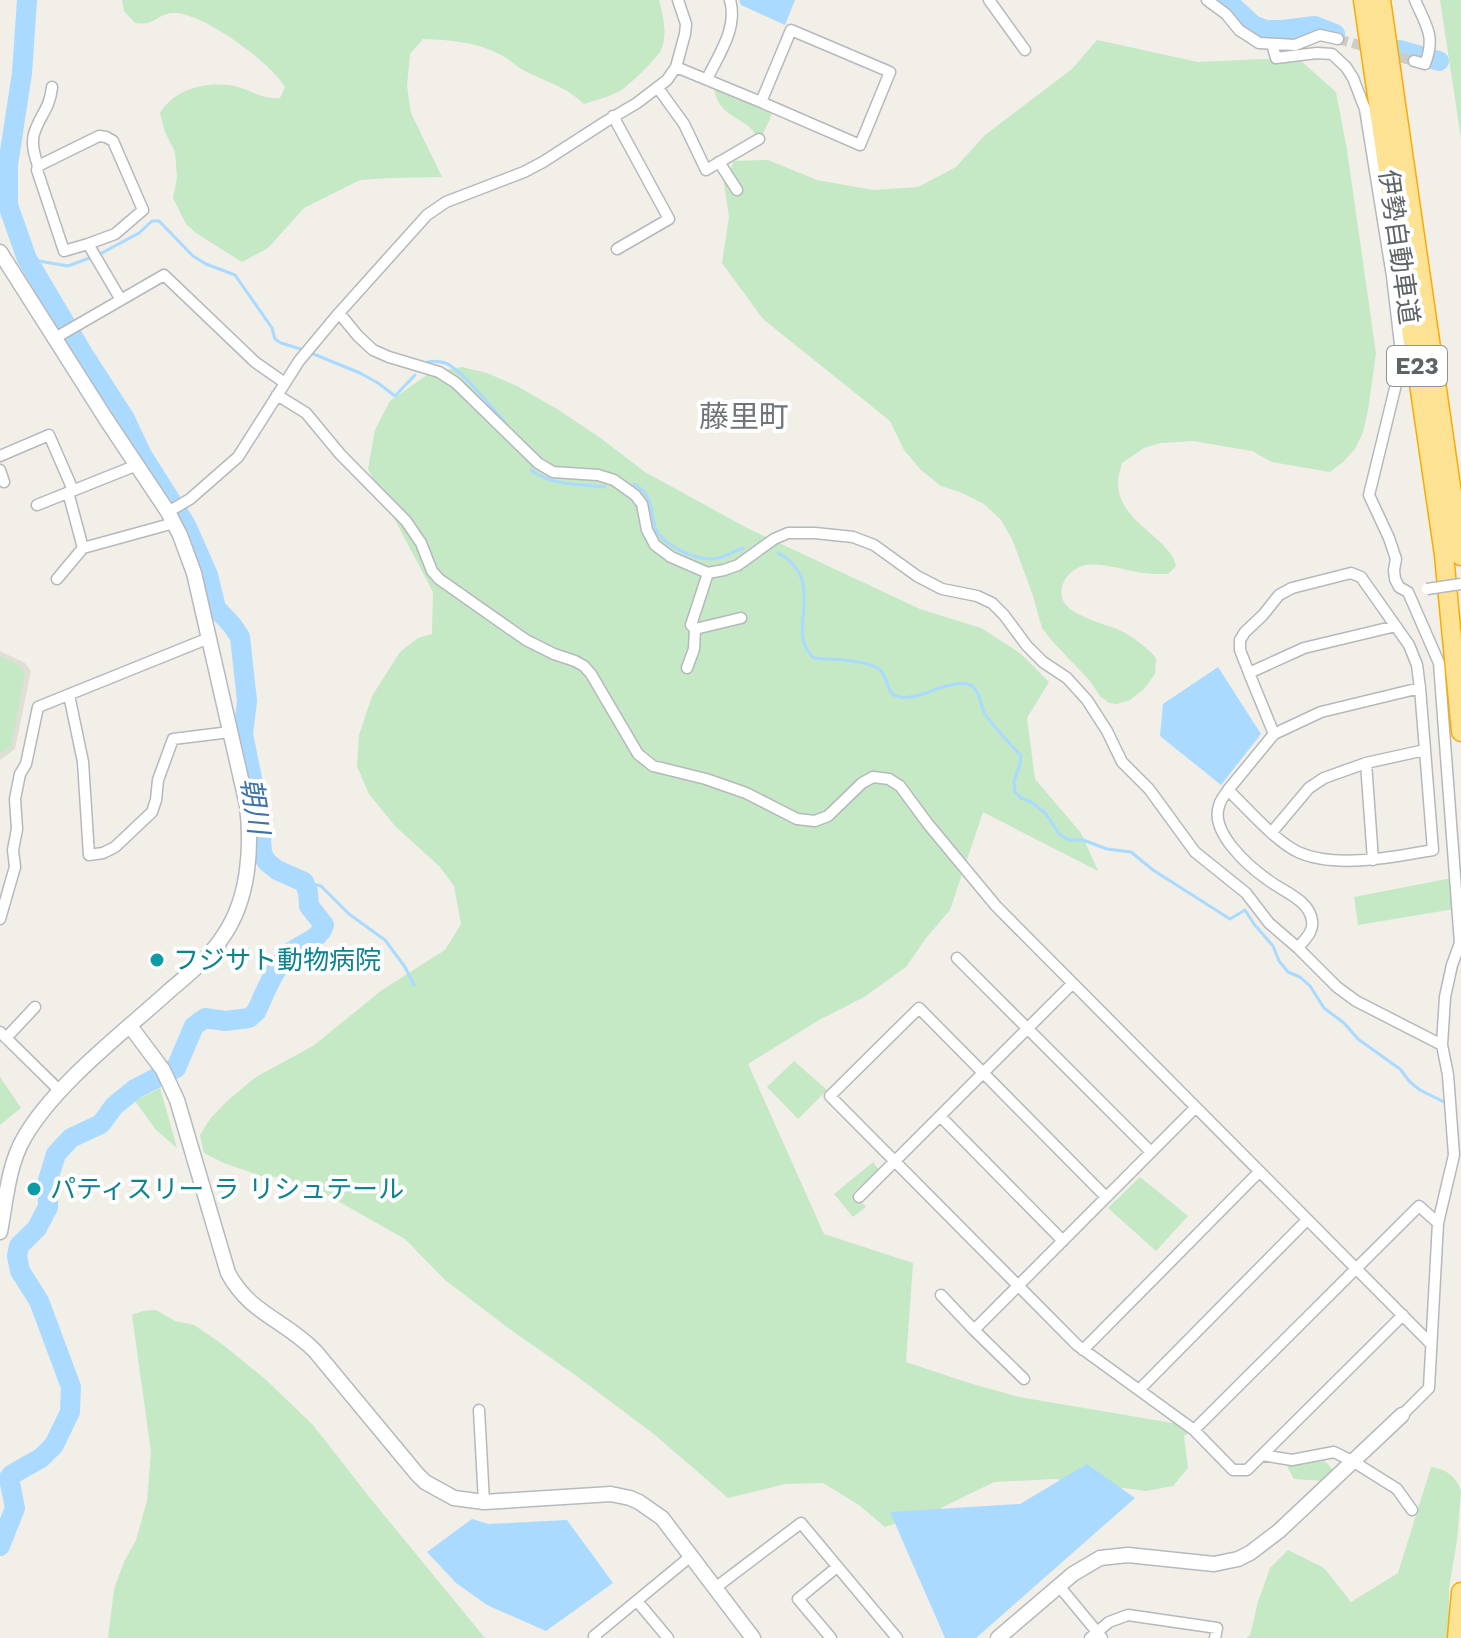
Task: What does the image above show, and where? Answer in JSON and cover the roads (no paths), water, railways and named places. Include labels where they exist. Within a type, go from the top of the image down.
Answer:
[{"type":"highway","name":"伊勢自動車道","points":[[1363,0],[1444,555],[1452,728]]},
{"type":"highway","name":"伊勢自動車道","points":[[1381,0],[1461,556]]},
{"type":"highway","points":[[1457,1638],[1460,1600]]},
{"type":"street","points":[[57,579],[83,548],[172,515],[238,457],[304,356],[435,208],[543,162],[658,88],[676,67],[683,45],[686,24],[678,0]]},
{"type":"street","points":[[707,79],[731,26],[730,0]]},
{"type":"street","points":[[989,0],[1025,50]]},
{"type":"street","points":[[1207,0],[1226,14],[1239,30],[1259,43],[1295,45],[1320,35],[1338,39]]},
{"type":"street","points":[[1414,61],[1425,64],[1430,50],[1429,32],[1415,0]]},
{"type":"street","points":[[676,67],[860,145],[890,72],[791,30],[761,102]]},
{"type":"street","points":[[998,1638],[1087,1564],[1100,1558],[1128,1555],[1214,1564],[1238,1559],[1263,1544],[1354,1462],[1429,1388],[1438,1223],[1454,1155],[1448,1075],[1442,1045],[1445,997],[1460,943],[1452,728],[1439,663],[1408,592],[1399,587],[1395,579],[1396,559],[1369,495],[1399,372],[1400,344],[1365,109],[1353,78],[1332,54],[1276,58],[1272,44]]},
{"type":"street","points":[[38,166],[99,136],[106,137],[113,141],[143,210],[92,251],[64,251],[37,170],[34,152],[34,135],[51,100],[52,87]]},
{"type":"street","points":[[658,88],[684,124],[706,170],[759,139]]},
{"type":"street","points":[[613,116],[669,219],[617,249]]},
{"type":"street","points":[[719,162],[737,190]]},
{"type":"street","points":[[92,251],[121,300]]},
{"type":"street","points":[[0,252],[60,335],[137,465],[172,515],[194,573],[250,828],[238,905],[225,933],[207,957],[60,1091],[25,1137],[14,1160],[0,1232]]},
{"type":"street","points":[[60,335],[164,275],[255,362],[285,383]]},
{"type":"street","points":[[339,313],[373,350],[439,372],[456,383],[538,463],[553,472],[598,475],[614,480],[635,495],[642,504],[647,530],[655,545],[671,557],[708,573],[738,565],[774,539],[788,533],[853,537],[874,545],[917,576],[942,589],[977,596],[992,603],[1027,646],[1043,662],[1067,678],[1087,700],[1122,762],[1149,789],[1195,852],[1246,893],[1269,923],[1337,987],[1356,1001],[1442,1045]]},
{"type":"street","points":[[277,395],[306,413],[340,454],[406,521],[439,579],[526,640],[584,666],[638,754],[653,766],[706,779],[746,793],[797,819],[815,821],[828,816],[862,783],[873,777],[889,779],[900,786],[996,906],[1431,1344]]},
{"type":"street","points":[[0,456],[49,435],[71,491],[83,548]]},
{"type":"street","points":[[37,505],[137,465]]},
{"type":"street","points":[[0,470],[4,482]]},
{"type":"street","points":[[687,668],[694,649],[695,629],[691,625],[708,573]]},
{"type":"street","points":[[1228,790],[1282,842],[1298,852],[1320,858],[1373,860],[1433,850],[1417,665],[1409,645],[1361,577],[1351,573],[1292,588],[1279,595],[1240,640],[1240,650],[1274,734]]},
{"type":"street","points":[[1408,592],[1461,584]]},
{"type":"street","points":[[695,629],[741,618]]},
{"type":"street","points":[[1249,673],[1304,648],[1396,626]]},
{"type":"street","points":[[0,919],[15,867],[15,799],[38,707],[209,638]]},
{"type":"street","points":[[1298,948],[1311,930],[1313,919],[1305,906],[1249,864],[1222,834],[1217,822],[1218,806],[1274,734],[1321,712],[1420,688]]},
{"type":"street","points":[[69,695],[83,762],[89,855],[115,847],[152,812],[158,780],[173,739],[230,732]]},
{"type":"street","points":[[1424,726],[1452,728]]},
{"type":"street","points":[[1272,832],[1309,788],[1324,778],[1366,763],[1425,750]]},
{"type":"street","points":[[1366,763],[1373,860]]},
{"type":"street","points":[[957,958],[1151,1152]]},
{"type":"street","points":[[859,1197],[1072,984]]},
{"type":"street","points":[[35,1007],[3,1035],[60,1091]]},
{"type":"street","points":[[1106,1197],[919,1008],[830,1096],[1083,1350],[1194,1430],[1233,1470],[1247,1470],[1403,1315]]},
{"type":"street","points":[[130,1026],[166,1077],[177,1100],[228,1273],[241,1293],[264,1314],[309,1345],[425,1482],[454,1498],[484,1502],[600,1494],[639,1502],[662,1518],[753,1638]]},
{"type":"street","points":[[974,1330],[1195,1108]]},
{"type":"street","points":[[940,1116],[1063,1241]]},
{"type":"street","points":[[1083,1350],[1259,1172]]},
{"type":"street","points":[[1194,1430],[1419,1206],[1438,1223]]},
{"type":"street","points":[[1139,1390],[1307,1220]]},
{"type":"street","points":[[941,1295],[1024,1379]]},
{"type":"street","points":[[479,1410],[484,1502]]},
{"type":"street","points":[[1262,1455],[1292,1460],[1334,1452],[1397,1489],[1412,1510]]},
{"type":"street","points":[[715,1588],[801,1523],[897,1638]]},
{"type":"street","points":[[596,1638],[594,1636],[691,1556]]},
{"type":"street","points":[[831,1638],[798,1599],[837,1567]]},
{"type":"street","points":[[1059,1586],[1096,1636],[1109,1622],[1128,1615],[1217,1628],[1215,1638]]},
{"type":"street","points":[[637,1601],[668,1638]]},
{"type":"water","points":[[739,0],[795,0],[785,25],[741,5]]},
{"type":"water","points":[[1218,667],[1261,734],[1221,785],[1160,736],[1163,704]]},
{"type":"water","points":[[1087,1464],[1135,1498],[976,1638],[945,1638],[890,1512],[1020,1504]]},
{"type":"water","points":[[472,1519],[488,1524],[567,1520],[613,1583],[546,1631],[487,1605],[456,1583],[427,1552]]},
{"type":"waterway","name":"朝川","points":[[0,1546],[15,1508],[9,1478],[41,1458],[54,1445],[70,1412],[71,1387],[39,1301],[20,1271],[17,1256],[19,1246],[37,1228],[48,1207],[48,1180],[56,1154],[71,1138],[101,1124],[114,1106],[135,1089],[176,1068],[194,1026],[205,1018],[225,1021],[249,1018],[256,1012],[279,966],[294,950],[318,935],[324,925],[309,906],[304,882],[277,870],[262,853],[259,813],[243,734],[247,701],[240,637],[216,608],[208,575],[186,525],[27,259],[8,205],[8,165],[22,73],[27,0]]},
{"type":"waterway","points":[[1226,0],[1253,25],[1265,30],[1315,26],[1335,34]]},
{"type":"waterway","points":[[1400,50],[1439,61]]},
{"type":"waterway","points":[[27,259],[68,266],[100,254],[139,233],[152,221],[159,221],[193,256],[235,275],[272,328],[275,339],[304,350]]},
{"type":"waterway","points":[[311,353],[360,373],[395,396],[415,375]]},
{"type":"waterway","points":[[428,362],[443,362],[455,369],[505,422]]},
{"type":"waterway","points":[[531,470],[557,482],[605,487]]},
{"type":"waterway","points":[[634,484],[650,502],[658,534],[671,545],[706,559],[725,556],[743,548]]},
{"type":"waterway","points":[[778,553],[793,565],[801,578],[804,592],[803,635],[806,647],[814,658],[874,666],[883,673],[892,693],[905,698],[953,684],[972,686],[985,714],[1021,756],[1014,781],[1015,792],[1045,813],[1060,835],[1069,840],[1083,840],[1107,849],[1131,852],[1153,870],[1230,919],[1245,910],[1273,946],[1279,961],[1288,972],[1310,986],[1324,1008],[1358,1039],[1400,1069],[1420,1090],[1444,1102]]},
{"type":"waterway","points":[[304,882],[321,886],[349,914],[385,940],[414,985]]},
{"type":"tunnel","points":[[1338,39],[1370,48]]},
{"type":"tunnel","points":[[1386,53],[1414,61]]},
{"type":"place","name":"フジサト動物病院","points":[[157,960]]},
{"type":"place","name":"パティスリー ラ リシュテール","points":[[34,1189]]},
{"type":"district","name":"藤里町","points":[[744,416]]}]
